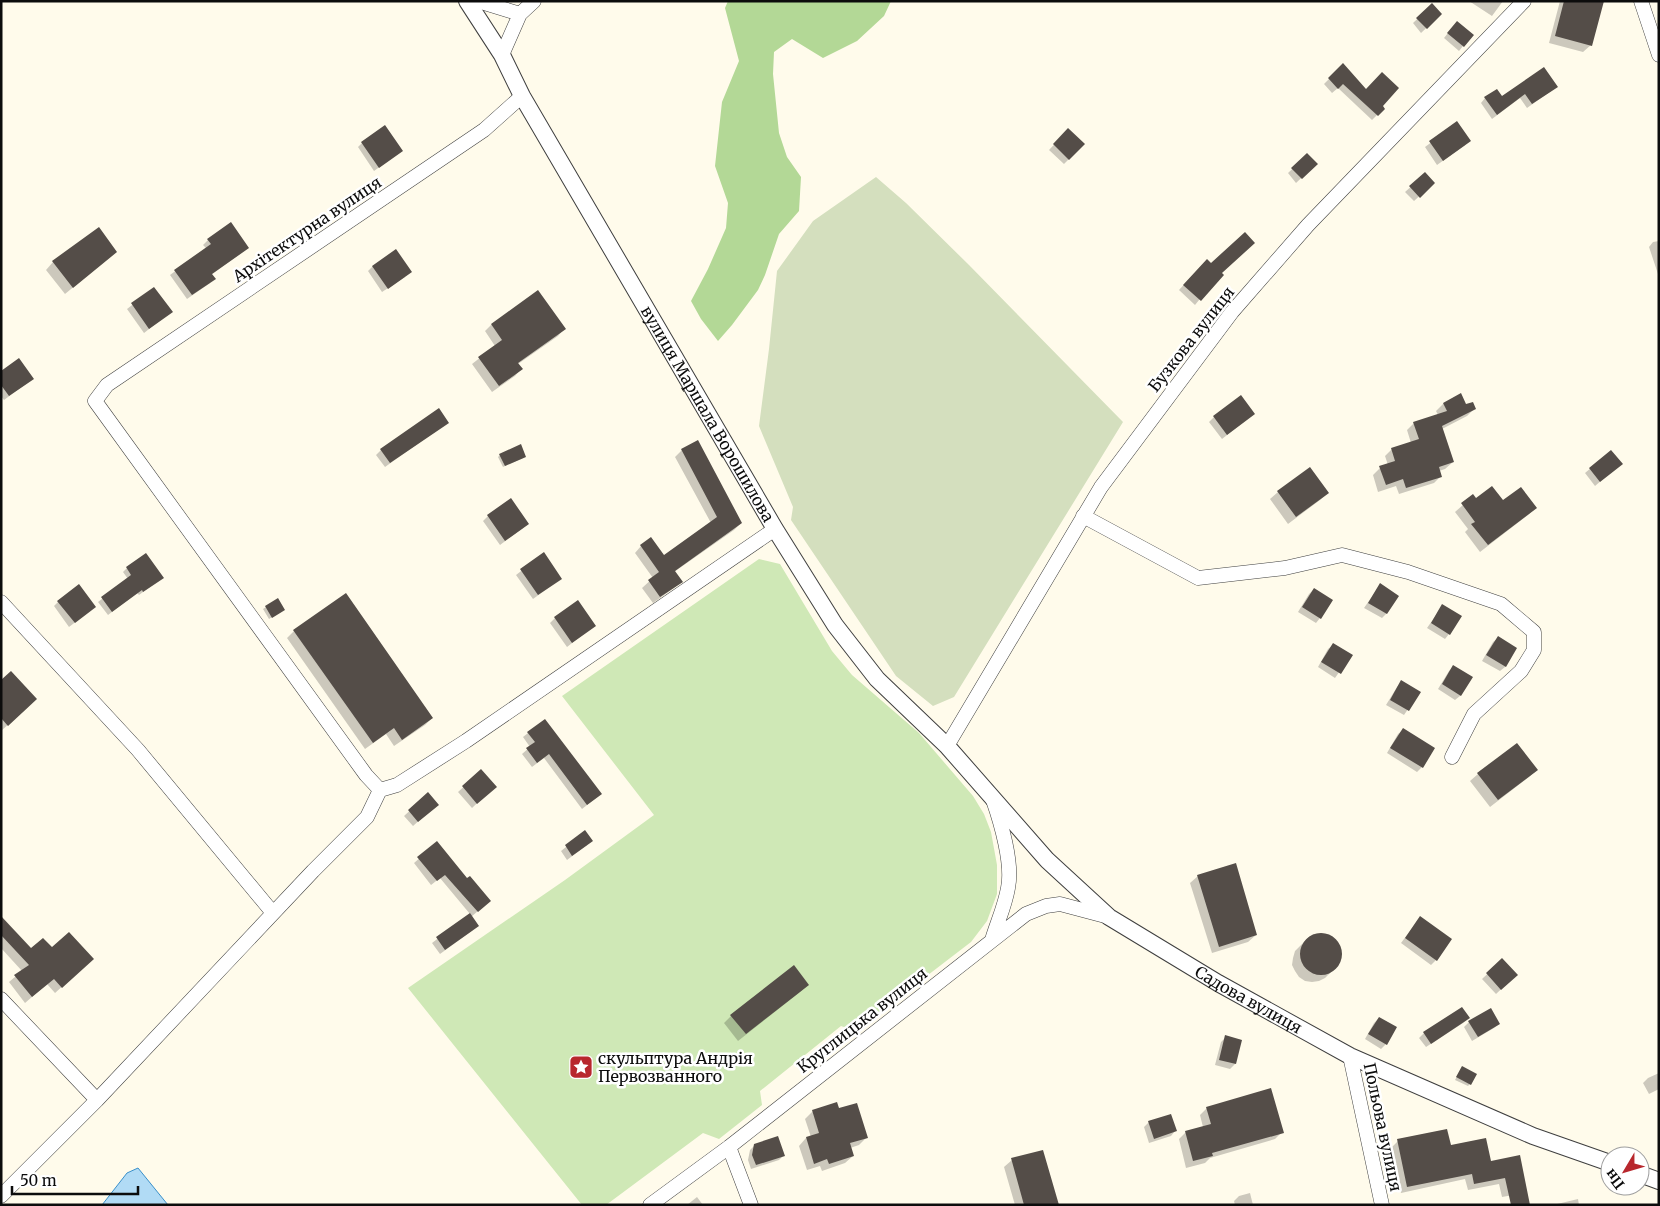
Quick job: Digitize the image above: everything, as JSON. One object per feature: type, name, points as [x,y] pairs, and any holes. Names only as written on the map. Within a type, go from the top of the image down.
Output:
[{"type":"street","name":"вулиця Маршала Ворошилова","points":[[467,1],[502,55],[522,96],[775,530],[835,625],[877,680],[947,746]]},
{"type":"street","points":[[478,1],[520,14]]},
{"type":"street","points":[[502,55],[520,14],[534,1]]},
{"type":"street","name":"Бузкова вулиця","points":[[947,746],[1101,487],[1238,305],[1308,225],[1524,1]]},
{"type":"street","points":[[1641,1],[1659,55]]},
{"type":"street","name":"Архітектурна вулиця","points":[[380,790],[366,775],[95,401],[107,385],[484,130],[522,96]]},
{"type":"street","points":[[1083,516],[1198,578],[1285,568],[1342,555],[1408,572],[1501,604],[1534,632],[1534,650],[1521,671],[1474,714],[1452,757]]},
{"type":"street","points":[[1,1196],[97,1100],[313,871],[367,817],[380,790],[397,785],[466,741],[775,530]]},
{"type":"street","points":[[1,602],[138,750],[273,913]]},
{"type":"street","name":"Садова вулиця","points":[[947,746],[1048,860],[1109,917],[1218,983],[1350,1056],[1533,1136],[1600,1159]]},
{"type":"street","points":[[991,795],[1001,824],[1008,859],[1009,887],[992,940]]},
{"type":"street","name":"Круглицька вулиця","points":[[650,1205],[729,1147],[1026,914],[1046,906],[1060,904],[1109,917]]},
{"type":"street","points":[[1,999],[97,1100]]},
{"type":"street","name":"Польова вулиця","points":[[1350,1056],[1382,1205]]},
{"type":"street","points":[[729,1147],[751,1205]]},
{"type":"green space","points":[[728,1],[891,1],[884,16],[857,41],[823,58],[792,39],[774,52],[773,74],[779,133],[787,157],[801,177],[799,211],[779,234],[758,290],[718,341],[701,319],[691,301],[726,228],[728,203],[715,166],[722,102],[739,61],[725,8]]},
{"type":"green space","points":[[876,177],[906,203],[969,265],[1123,422],[954,697],[933,706],[896,676],[791,520],[793,507],[759,426],[777,271],[813,221]]},
{"type":"green space","points":[[759,559],[780,564],[832,651],[852,675],[919,733],[973,796],[984,814],[991,832],[997,865],[997,894],[987,921],[971,942],[855,1031],[841,1026],[760,1091],[762,1105],[719,1139],[703,1133],[606,1205],[582,1205],[408,988],[565,880],[654,815],[562,696]]},
{"type":"water","points":[[138,1168],[168,1205],[102,1205],[127,1173]]},
{"type":"building","points":[[1564,1],[1604,1],[1592,46],[1555,36]]},
{"type":"building","points":[[1432,3],[1442,14],[1427,29],[1416,18]]},
{"type":"building","points":[[1457,21],[1474,35],[1464,47],[1447,33]]},
{"type":"building","points":[[1343,63],[1366,89],[1382,72],[1399,88],[1383,106],[1385,109],[1378,116],[1343,84],[1338,89],[1328,78]]},
{"type":"building","points":[[1544,67],[1558,87],[1532,104],[1525,94],[1497,115],[1484,97],[1497,89],[1502,96]]},
{"type":"building","points":[[1457,121],[1471,141],[1443,161],[1429,141]]},
{"type":"building","points":[[385,125],[403,151],[379,168],[361,142]]},
{"type":"building","points":[[1068,128],[1085,144],[1069,160],[1053,144]]},
{"type":"building","points":[[1307,153],[1318,164],[1302,179],[1291,168]]},
{"type":"building","points":[[1425,172],[1435,183],[1420,198],[1409,186]]},
{"type":"building","points":[[231,222],[249,248],[212,274],[216,279],[192,295],[174,270],[211,244],[207,239]]},
{"type":"building","points":[[99,227],[117,252],[73,288],[52,261]]},
{"type":"building","points":[[1245,232],[1255,243],[1222,273],[1224,275],[1201,301],[1183,285],[1207,259],[1211,263]]},
{"type":"building","points":[[396,249],[412,272],[388,289],[372,266]]},
{"type":"building","points":[[154,287],[173,312],[149,329],[131,303]]},
{"type":"building","points":[[538,290],[566,329],[518,363],[523,369],[499,386],[478,357],[502,340],[491,324]]},
{"type":"building","points":[[19,358],[34,379],[9,396],[1,385],[1,371]]},
{"type":"building","points":[[1461,393],[1466,404],[1473,402],[1476,409],[1442,426],[1454,462],[1439,467],[1442,477],[1406,488],[1403,479],[1386,485],[1379,466],[1395,461],[1391,448],[1419,439],[1413,422],[1447,411],[1443,403]]},
{"type":"building","points":[[1241,395],[1255,414],[1227,435],[1213,416]]},
{"type":"building","points":[[439,408],[449,423],[390,463],[380,449]]},
{"type":"building","points":[[698,440],[742,523],[675,571],[683,582],[660,597],[648,580],[659,572],[640,545],[651,537],[664,555],[717,517],[681,449]]},
{"type":"building","points":[[521,444],[526,457],[505,466],[499,454]]},
{"type":"building","points":[[1611,450],[1623,464],[1600,482],[1589,468]]},
{"type":"building","points":[[1310,467],[1329,493],[1296,517],[1277,491]]},
{"type":"building","points":[[1492,486],[1503,500],[1521,487],[1537,508],[1488,545],[1471,524],[1475,522],[1461,503],[1473,494],[1476,498]]},
{"type":"building","points":[[511,498],[529,524],[505,541],[487,515]]},
{"type":"building","points":[[544,552],[562,579],[538,595],[520,569]]},
{"type":"building","points":[[146,553],[164,578],[143,592],[142,590],[112,612],[101,597],[131,575],[126,567]]},
{"type":"building","points":[[1380,583],[1399,596],[1387,614],[1368,603]]},
{"type":"building","points":[[79,584],[96,607],[75,623],[57,601]]},
{"type":"building","points":[[1314,588],[1333,600],[1321,619],[1302,607]]},
{"type":"building","points":[[346,593],[433,718],[402,740],[394,728],[373,743],[293,630]]},
{"type":"building","points":[[278,598],[285,610],[272,618],[265,606]]},
{"type":"building","points":[[578,600],[596,626],[572,643],[554,617]]},
{"type":"building","points":[[1442,604],[1462,616],[1450,635],[1431,623]]},
{"type":"building","points":[[1498,636],[1517,648],[1506,667],[1486,655]]},
{"type":"building","points":[[1333,643],[1353,655],[1341,674],[1321,662]]},
{"type":"building","points":[[1453,665],[1473,677],[1461,696],[1442,684]]},
{"type":"building","points":[[11,671],[37,699],[8,726],[1,718],[1,680]]},
{"type":"building","points":[[1401,680],[1421,692],[1409,711],[1390,700]]},
{"type":"building","points":[[545,719],[602,794],[587,805],[549,754],[537,763],[526,748],[535,742],[527,732]]},
{"type":"building","points":[[1403,728],[1435,748],[1423,768],[1390,748]]},
{"type":"building","points":[[1517,743],[1538,770],[1498,800],[1477,773]]},
{"type":"building","points":[[481,769],[497,787],[477,804],[462,786]]},
{"type":"building","points":[[428,792],[439,805],[418,822],[408,810]]},
{"type":"building","points":[[585,830],[593,841],[572,856],[565,845]]},
{"type":"building","points":[[437,841],[467,878],[470,876],[491,901],[478,912],[445,875],[437,881],[417,857]]},
{"type":"building","points":[[1236,863],[1257,935],[1219,947],[1197,875]]},
{"type":"building","points":[[470,913],[479,926],[445,950],[436,937]]},
{"type":"building","points":[[1,916],[31,948],[43,938],[52,947],[69,932],[94,959],[62,988],[54,979],[32,997],[14,975],[29,965],[1,935]]},
{"type":"building","points":[[1420,916],[1452,939],[1437,961],[1405,938]]},
{"type":"building","points":[[1325,933],[1333,936],[1339,942],[1342,954],[1339,966],[1333,972],[1317,975],[1309,972],[1303,966],[1300,950],[1303,942],[1309,936]]},
{"type":"building","points":[[1502,958],[1518,975],[1501,990],[1486,973]]},
{"type":"building","points":[[794,965],[809,985],[746,1034],[730,1015]]},
{"type":"building","points":[[1462,1007],[1470,1018],[1431,1044],[1423,1032]]},
{"type":"building","points":[[1491,1008],[1500,1024],[1478,1037],[1468,1021]]},
{"type":"building","points":[[1379,1017],[1397,1027],[1387,1045],[1368,1034]]},
{"type":"building","points":[[1225,1035],[1242,1040],[1236,1064],[1219,1060]]},
{"type":"building","points":[[1462,1066],[1477,1074],[1471,1085],[1456,1077]]},
{"type":"building","points":[[1271,1088],[1284,1133],[1212,1153],[1213,1156],[1193,1161],[1185,1131],[1211,1124],[1206,1107]]},
{"type":"building","points":[[837,1102],[839,1108],[857,1103],[868,1138],[850,1143],[854,1156],[829,1164],[827,1159],[814,1164],[806,1137],[819,1133],[812,1110]]},
{"type":"building","points":[[1171,1114],[1177,1131],[1154,1139],[1148,1121]]},
{"type":"building","points":[[1447,1129],[1451,1145],[1486,1138],[1491,1161],[1520,1155],[1530,1205],[1511,1205],[1505,1178],[1474,1184],[1472,1174],[1407,1187],[1397,1139]]},
{"type":"building","points":[[778,1136],[785,1156],[756,1165],[752,1155],[754,1144]]},
{"type":"building","points":[[1043,1150],[1059,1205],[1024,1205],[1011,1158]]},
{"type":"place","name":"скульптура Андрія Первозванного","points":[[581,1067]]}]
